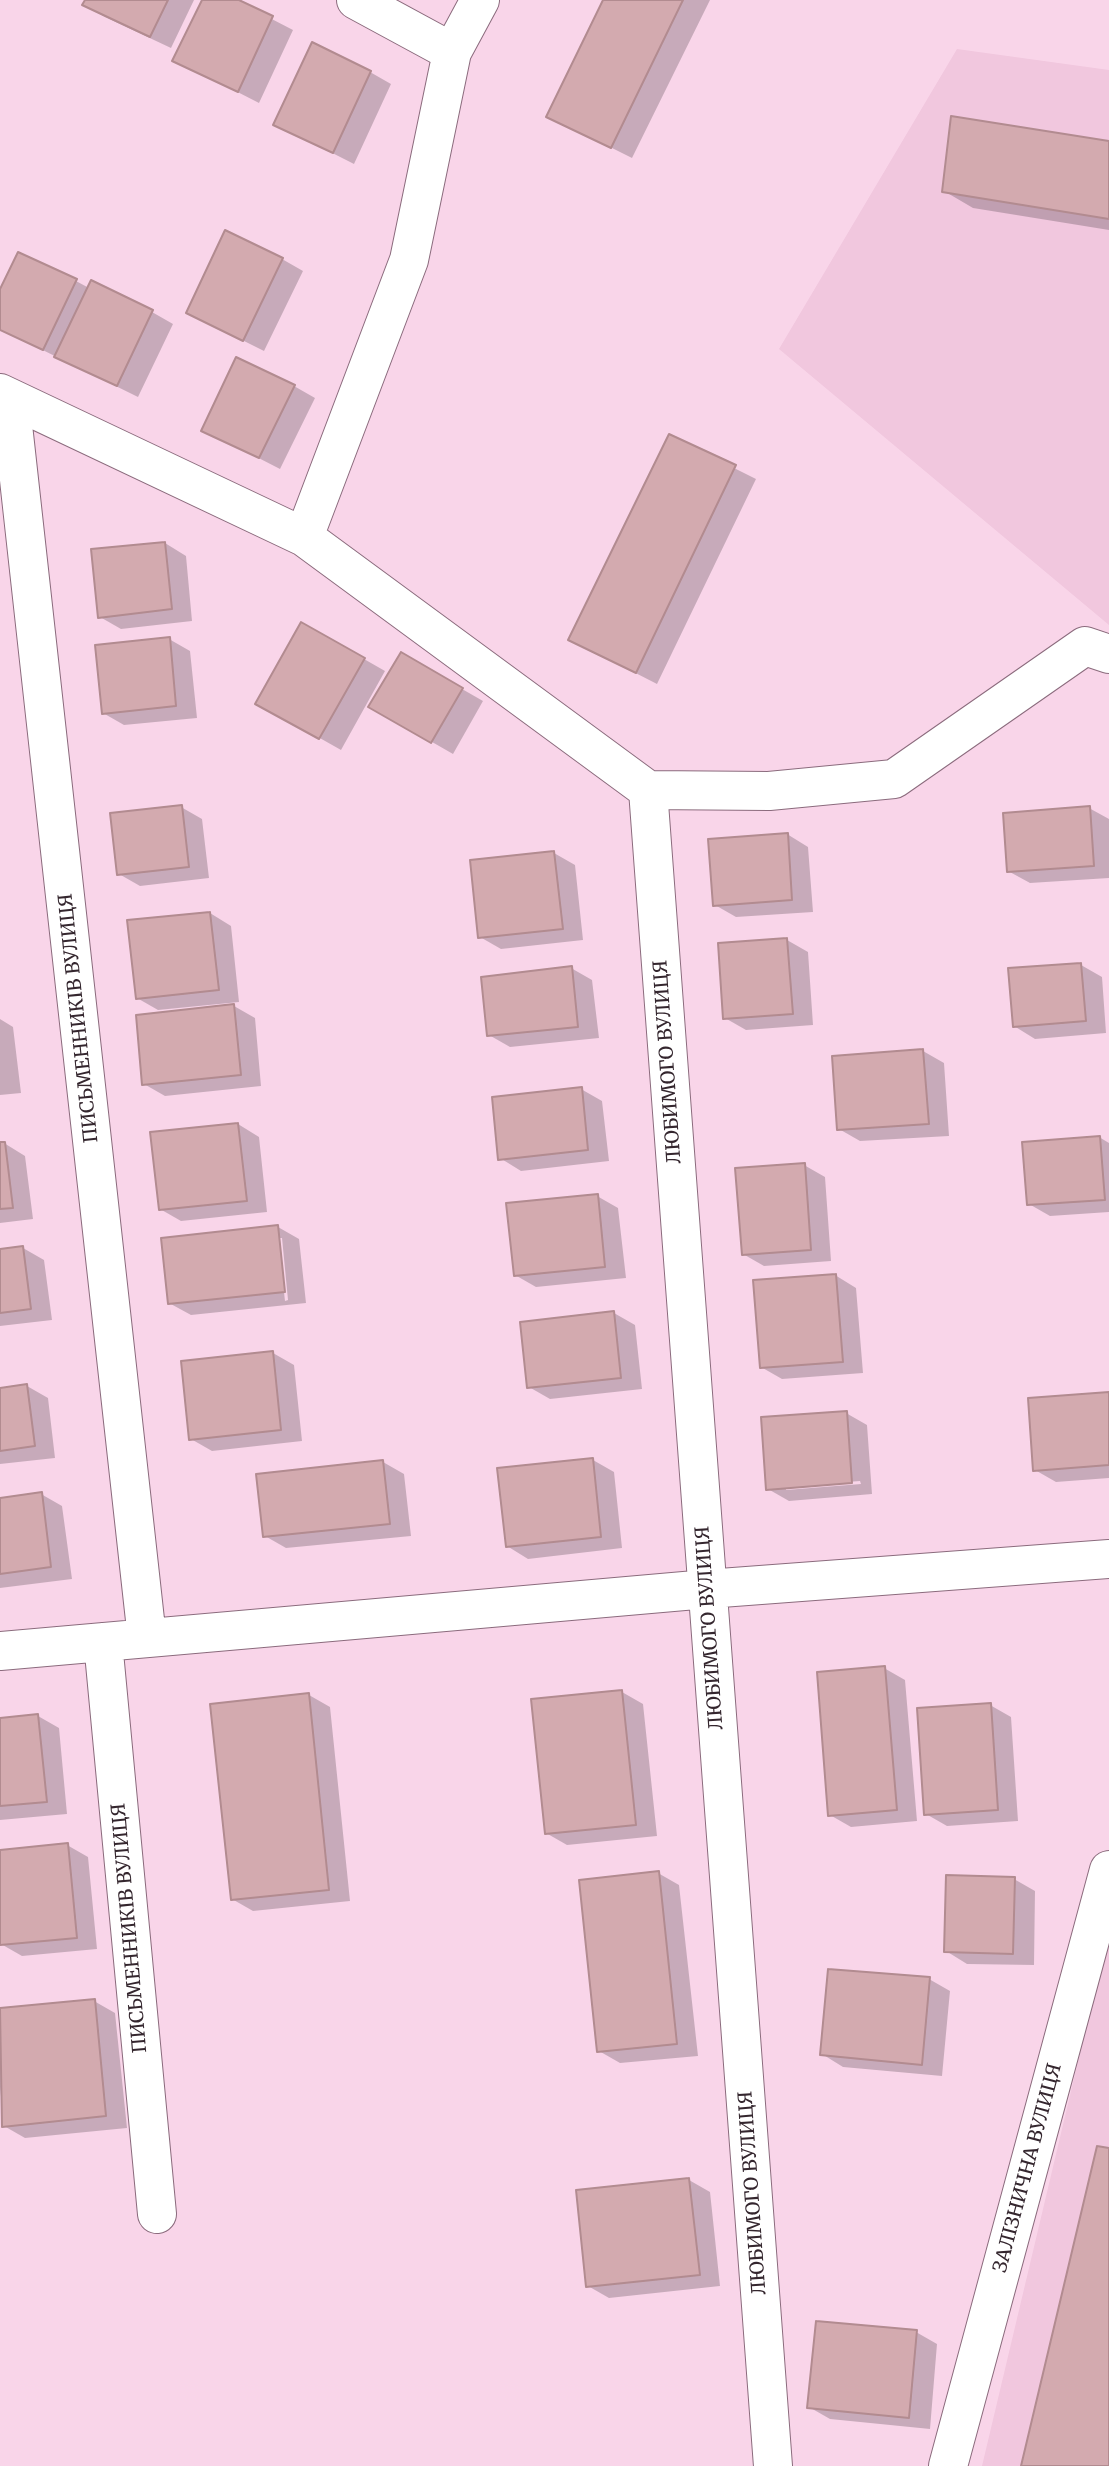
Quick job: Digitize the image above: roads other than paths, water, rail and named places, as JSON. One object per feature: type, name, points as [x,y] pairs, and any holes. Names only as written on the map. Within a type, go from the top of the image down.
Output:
[{"type":"street","points":[[356,0],[453,52]]},
{"type":"street","points":[[304,537],[409,260],[453,52],[480,0]]},
{"type":"street","points":[[5,395],[304,537],[648,790],[769,790],[894,779],[1097,650]]},
{"type":"street","name":"ПИСЬМЕННИКІВ ВУЛИЦЯ","points":[[5,395],[147,1638]]},
{"type":"street","name":"ЛЮБИМОГО ВУЛИЦЯ","points":[[648,790],[773,2466]]},
{"type":"street","points":[[0,1651],[707,1590],[1109,1559]]},
{"type":"street","name":"ПИСЬМЕННИКІВ ВУЛИЦЯ","points":[[103,1642],[157,2214]]},
{"type":"street","name":"ЗАЛІЗНИЧНА ВУЛИЦЯ","points":[[948,2466],[1109,1870]]}]
